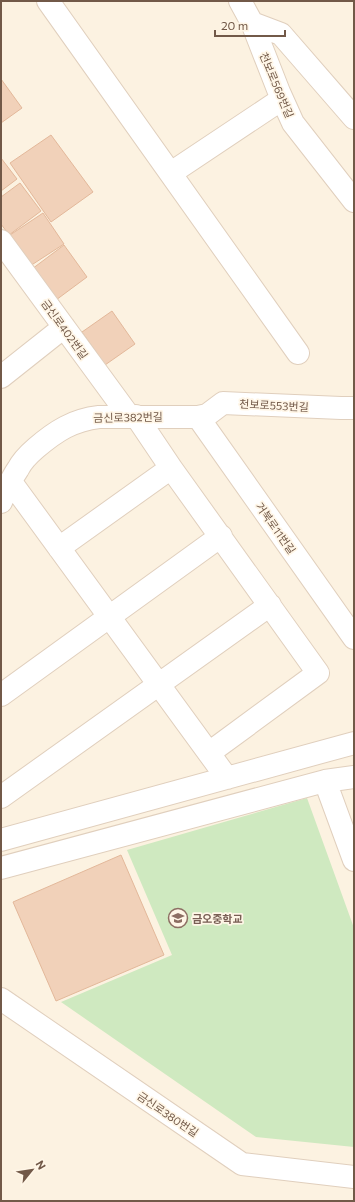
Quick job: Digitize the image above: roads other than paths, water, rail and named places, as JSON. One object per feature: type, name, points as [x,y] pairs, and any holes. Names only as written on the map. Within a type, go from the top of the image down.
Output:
[{"type":"street","points":[[48,1],[298,352]]},
{"type":"street","name":"천보로569번길","points":[[240,1],[252,23],[293,123],[354,200]]},
{"type":"street","points":[[252,23],[281,34],[354,118]]},
{"type":"street","points":[[171,173],[282,99]]},
{"type":"street","name":"금신로402번길","points":[[3,248],[132,416],[318,673],[209,753]]},
{"type":"street","points":[[1,377],[64,327]]},
{"type":"street","name":"천보로553번길","points":[[198,417],[207,415],[223,403],[354,408]]},
{"type":"street","name":"금신로382번길","points":[[1,502],[18,468],[28,456],[51,435],[74,423],[87,418],[99,417],[198,417]]},
{"type":"street","name":"거북로11번길","points":[[198,417],[354,638]]},
{"type":"street","points":[[59,548],[170,468]]},
{"type":"street","points":[[11,482],[227,778]]},
{"type":"street","points":[[1,695],[220,536]]},
{"type":"street","points":[[1,797],[270,605]]},
{"type":"street","points":[[1,840],[354,743]]},
{"type":"street","points":[[1,868],[324,781],[354,777]]},
{"type":"street","points":[[324,781],[354,860]]},
{"type":"street","name":"금신로380번길","points":[[1,999],[242,1164],[354,1177]]},
{"type":"place","name":"금오중학교","points":[[178,918]]}]
